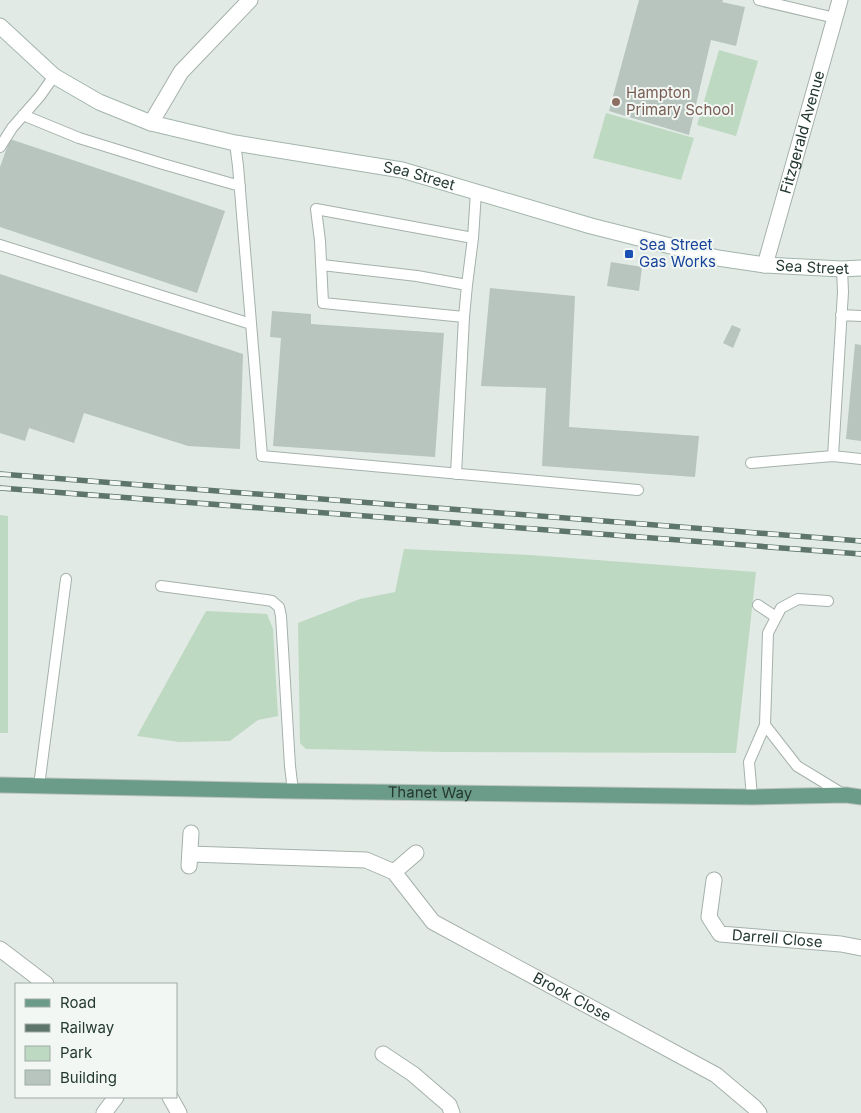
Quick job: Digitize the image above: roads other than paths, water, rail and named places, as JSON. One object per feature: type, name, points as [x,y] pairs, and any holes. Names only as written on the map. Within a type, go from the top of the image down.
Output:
[{"type":"main road","name":"Thanet Way","points":[[0,785],[293,792],[752,797],[853,796]]},
{"type":"street","points":[[151,123],[181,72],[250,0]]},
{"type":"street","name":"Fitzgerald Avenue","points":[[765,265],[840,0]]},
{"type":"street","name":"Sea Street","points":[[0,26],[54,76],[99,102],[151,123],[235,143],[402,170],[591,226],[718,258],[765,265],[842,269],[861,268]]},
{"type":"street","name":"Brook Close","points":[[191,833],[190,860],[366,860],[394,872],[433,922],[716,1075],[749,1102],[759,1113]]},
{"type":"street","points":[[394,872],[416,853]]},
{"type":"street","name":"Darrell Close","points":[[714,880],[710,917],[720,934],[841,944],[861,948]]},
{"type":"street","points":[[0,949],[45,983]]},
{"type":"street","points":[[383,1054],[416,1069],[449,1105],[452,1113]]},
{"type":"street","points":[[104,1113],[115,1098]]},
{"type":"street","points":[[171,1098],[179,1113]]},
{"type":"lane","points":[[759,0],[835,18]]},
{"type":"lane","points":[[0,147],[12,128],[40,96],[54,76]]},
{"type":"lane","points":[[23,115],[79,138],[240,186]]},
{"type":"lane","points":[[235,143],[262,456],[638,490]]},
{"type":"lane","points":[[456,474],[466,285],[473,238],[476,192]]},
{"type":"lane","points":[[464,317],[324,302],[316,209],[473,238]]},
{"type":"lane","points":[[0,245],[251,324]]},
{"type":"lane","points":[[322,265],[417,276],[466,285]]},
{"type":"lane","points":[[833,456],[843,292],[842,269]]},
{"type":"lane","points":[[841,315],[861,316]]},
{"type":"lane","points":[[751,463],[833,456],[861,458]]},
{"type":"lane","points":[[39,786],[66,579]]},
{"type":"lane","points":[[161,586],[272,601],[279,606],[293,792]]},
{"type":"lane","points":[[752,797],[749,762],[764,725],[768,633],[781,608],[798,599],[828,601]]},
{"type":"lane","points":[[758,605],[776,617]]},
{"type":"lane","points":[[764,725],[797,766],[853,796]]},
{"type":"railway","points":[[0,474],[861,541]]},
{"type":"railway","points":[[0,488],[861,554]]},
{"type":"place","name":"Hampton Primary School","points":[[616,102]]},
{"type":"place","name":"Sea Street Gas Works","points":[[629,254]]}]
